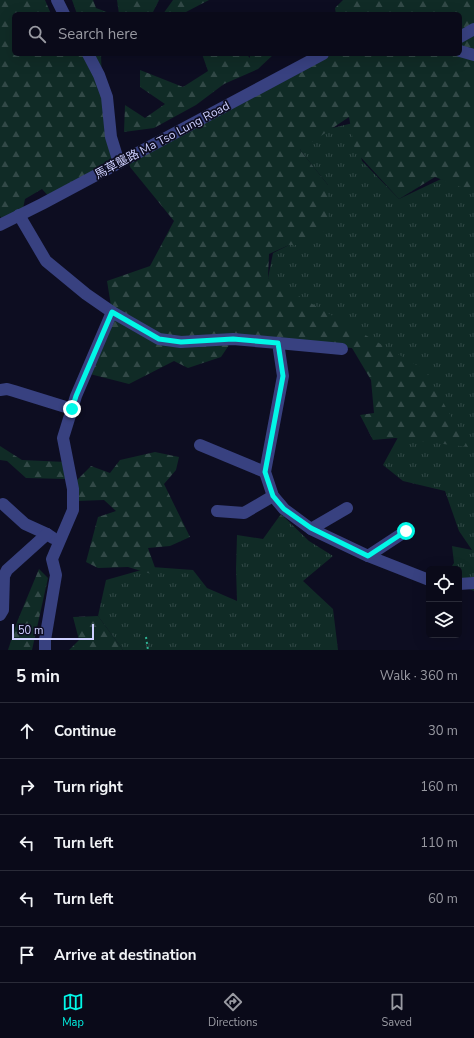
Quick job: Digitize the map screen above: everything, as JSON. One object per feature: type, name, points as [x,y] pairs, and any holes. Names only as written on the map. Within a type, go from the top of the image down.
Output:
[{"type":"street","points":[[57,0],[63,12]]},
{"type":"street","points":[[462,36],[474,29]]},
{"type":"street","points":[[462,52],[474,55]]},
{"type":"street","points":[[89,56],[99,75],[107,97],[111,137],[119,162]]},
{"type":"street","name":"馬草壟路 Ma Tso Lung Road","points":[[0,225],[319,56]]},
{"type":"street","points":[[19,215],[46,261],[86,294],[112,312],[159,339],[181,342],[233,339],[342,349]]},
{"type":"street","points":[[45,650],[45,640],[56,575],[52,558],[73,510],[73,489],[64,438],[76,396],[112,312]]},
{"type":"street","points":[[278,343],[283,376],[265,472],[273,496],[284,509],[311,528],[368,556],[426,579]]},
{"type":"street","points":[[0,390],[7,389],[72,409]]},
{"type":"street","points":[[200,445],[265,472]]},
{"type":"street","points":[[216,511],[244,513],[273,496]]},
{"type":"street","points":[[3,504],[25,524],[47,534],[58,543]]},
{"type":"street","points":[[311,528],[347,508]]},
{"type":"street","points":[[368,556],[406,531]]},
{"type":"street","points":[[0,615],[3,610],[4,576],[7,570],[47,534]]},
{"type":"street","points":[[462,584],[474,584]]},
{"type":"path","points":[[146,637],[148,650]]},
{"type":"green space","points":[[0,0],[45,0],[50,12],[12,12],[12,56],[101,56],[102,84],[119,163],[51,199],[42,189],[25,199],[22,213],[4,223],[0,216]]},
{"type":"green space","points":[[72,0],[93,0],[96,8],[107,12],[76,12]]},
{"type":"green space","points":[[117,0],[159,0],[153,12],[119,12]]},
{"type":"green space","points":[[173,0],[209,0],[186,12],[164,12]]},
{"type":"green space","points":[[343,0],[474,0],[474,192],[435,177],[399,199],[355,151],[349,117],[300,150],[328,185],[329,227],[305,245],[289,245],[269,254],[268,278],[425,370],[468,447],[395,438],[373,440],[360,415],[374,413],[371,380],[352,348],[233,339],[221,357],[188,368],[174,361],[129,384],[86,373],[112,312],[107,281],[150,266],[174,221],[130,167],[128,157],[329,56],[462,56],[462,12],[336,12],[335,8]]},
{"type":"green space","points":[[203,56],[248,56],[250,58],[250,56],[272,56],[258,69],[224,84],[196,105],[154,128],[124,132],[125,105],[145,118],[165,104],[140,87],[140,70],[183,87],[208,71]]},
{"type":"green space","points":[[353,123],[362,161],[399,199],[441,179],[474,189],[474,591],[462,586],[462,566],[452,566],[454,563],[452,546],[472,550],[459,531],[445,491],[403,481],[383,465],[402,430],[465,442],[268,278],[273,253],[293,243],[328,185],[300,150],[320,131]]},
{"type":"green space","points":[[0,446],[22,460],[66,462],[66,479],[26,478],[7,461],[0,460]]},
{"type":"green space","points":[[155,452],[179,457],[176,470],[164,484],[190,537],[170,546],[148,548],[158,576],[128,567],[98,568],[86,562],[98,517],[116,511],[104,500],[77,501],[76,481],[91,466],[110,473],[120,460]]},
{"type":"green space","points":[[281,514],[309,541],[333,556],[303,581],[333,609],[338,650],[123,650],[98,616],[106,580],[152,567],[193,570],[207,588],[237,601],[237,535],[263,539]]},
{"type":"green space","points":[[39,569],[48,578],[32,650],[8,650],[17,622]]},
{"type":"green space","points":[[98,616],[123,650],[69,650],[79,640],[73,617]]},
{"type":"route","points":[[72,409],[76,396],[112,312],[159,339],[181,342],[233,339],[278,343],[283,376],[265,472],[273,496],[284,509],[311,528],[368,556],[406,531]]}]
